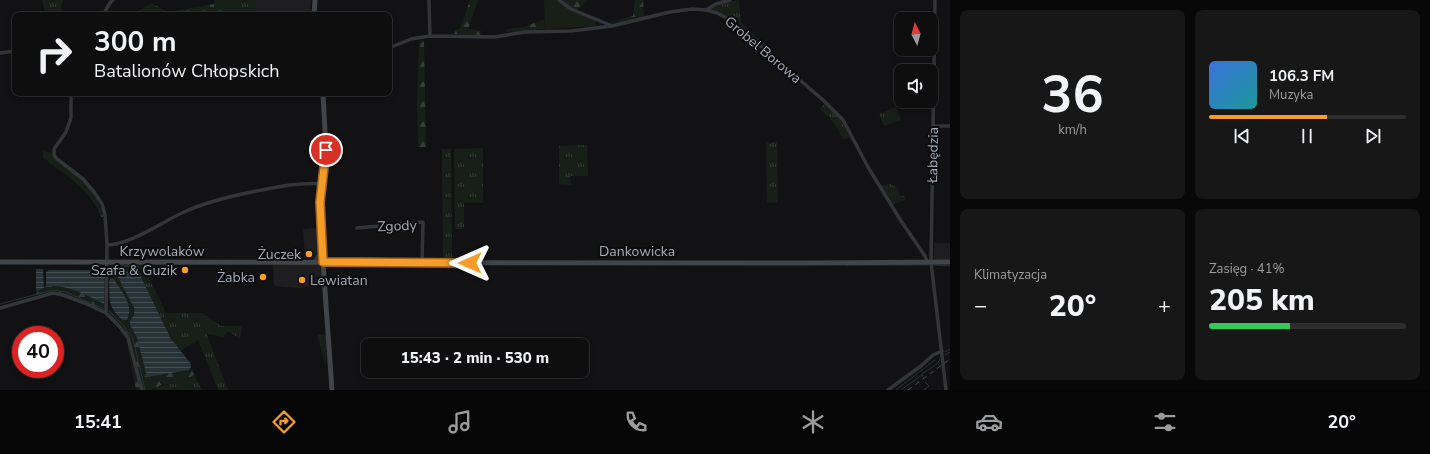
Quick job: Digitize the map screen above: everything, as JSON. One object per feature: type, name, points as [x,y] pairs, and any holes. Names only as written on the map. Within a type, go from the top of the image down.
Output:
[{"type":"street","points":[[105,12],[113,0]]},
{"type":"street","points":[[314,12],[315,0]]},
{"type":"street","points":[[429,0],[430,36]]},
{"type":"street","points":[[559,0],[571,9],[612,26]]},
{"type":"street","points":[[706,10],[716,4],[730,0]]},
{"type":"street","name":"Łabędzia","points":[[929,262],[935,0]]},
{"type":"street","name":"Grobel Borowa","points":[[392,47],[411,39],[430,36],[495,36],[525,32],[571,31],[612,26],[670,12],[692,9],[706,10],[717,13],[730,20],[823,100],[843,120],[868,167],[901,221],[929,262]]},
{"type":"street","points":[[597,27],[598,20]]},
{"type":"street","points":[[0,52],[12,51]]},
{"type":"street","points":[[71,96],[70,118],[66,132],[54,149],[54,155],[57,160],[83,179],[102,204],[105,215],[108,262],[106,313]]},
{"type":"street","points":[[323,96],[326,150],[320,210],[332,390]]},
{"type":"street","points":[[933,126],[950,126]]},
{"type":"street","points":[[107,245],[122,243],[184,212],[228,197],[294,184],[322,184]]},
{"type":"street","name":"Zgody","points":[[357,228],[423,222],[422,263]]},
{"type":"street","points":[[312,262],[322,250]]},
{"type":"street","name":"Krzywolaków","points":[[0,262],[323,262]]},
{"type":"street","name":"Dankowicka","points":[[323,262],[950,262]]},
{"type":"street","points":[[929,262],[946,390]]},
{"type":"street","points":[[0,308],[53,293],[87,304],[106,313],[128,338],[142,390]]},
{"type":"street","points":[[888,390],[921,366],[933,355],[942,351]]},
{"type":"shaded area","points":[[253,0],[311,0],[310,12],[255,12]]},
{"type":"shaded area","points":[[317,228],[319,250],[313,258],[305,258],[303,229]]},
{"type":"shaded area","points":[[934,243],[950,243],[950,260],[934,260]]},
{"type":"shaded area","points":[[273,265],[320,265],[323,285],[298,288],[274,286]]},
{"type":"shaded area","points":[[36,269],[43,269],[44,288],[36,291]]},
{"type":"shaded area","points":[[49,270],[105,270],[104,304],[69,288],[46,286],[46,272]]},
{"type":"shaded area","points":[[119,271],[135,271],[139,273],[171,339],[191,364],[189,370],[147,377],[137,338],[130,325],[130,321],[134,315],[134,308],[117,275]]},
{"type":"shaded area","points":[[111,278],[114,279],[128,304],[129,315],[127,320],[122,320],[117,315],[110,302],[109,281]]},
{"type":"green space","points":[[42,0],[63,0],[61,6],[62,12],[45,12]]},
{"type":"green space","points":[[214,0],[225,0],[227,12],[168,12],[214,4]]},
{"type":"green space","points":[[225,0],[253,0],[255,12],[227,12]]},
{"type":"green space","points":[[470,0],[478,0],[468,29],[481,31],[480,35],[454,34],[454,30],[460,29]]},
{"type":"green space","points":[[544,0],[557,0],[596,21],[596,26],[545,29]]},
{"type":"green space","points":[[563,0],[588,0],[576,10],[571,8]]},
{"type":"green space","points":[[635,0],[643,0],[644,17],[611,24],[610,22],[633,16]]},
{"type":"green space","points":[[739,0],[741,22],[772,52],[775,57],[728,17],[710,9]]},
{"type":"green space","points":[[151,3],[168,12],[137,12]]},
{"type":"green space","points":[[544,19],[545,29],[507,32],[507,29],[524,27]]},
{"type":"green space","points":[[424,40],[426,147],[418,147],[417,105],[419,41]]},
{"type":"green space","points":[[825,104],[841,121],[850,138],[843,139],[833,122],[819,109]]},
{"type":"green space","points":[[896,108],[901,120],[884,126],[879,114]]},
{"type":"green space","points":[[766,142],[777,142],[778,203],[767,203]]},
{"type":"green space","points":[[587,145],[588,176],[570,176],[571,185],[559,184],[559,146]]},
{"type":"green space","points":[[483,148],[483,203],[464,203],[464,229],[455,229],[454,149]]},
{"type":"green space","points":[[442,149],[451,149],[452,258],[443,258]]},
{"type":"green space","points":[[43,151],[52,153],[55,160],[75,174],[84,183],[93,193],[99,204],[103,217],[101,217],[93,201],[81,188],[43,158]]},
{"type":"green space","points":[[890,184],[898,188],[900,196],[904,196],[905,200],[893,204],[881,185]]},
{"type":"green space","points":[[116,265],[143,265],[166,313],[202,313],[221,326],[242,326],[240,339],[228,331],[223,337],[206,333],[228,390],[218,390],[198,340],[180,351],[171,339],[139,273],[125,291],[134,310],[130,325],[127,320],[129,309],[126,299],[114,279],[111,278],[111,267]]},
{"type":"green space","points":[[58,285],[83,293],[104,304],[103,310],[52,292],[36,295],[36,291],[46,286]]},
{"type":"green space","points":[[109,309],[122,320],[127,320],[137,338],[147,377],[193,369],[194,375],[174,384],[161,385],[151,390],[136,390],[128,349],[129,337],[108,313]]},
{"type":"green space","points":[[317,334],[326,335],[326,367]]},
{"type":"green space","points":[[194,375],[202,390],[158,390],[155,388],[180,382]]},
{"type":"waterway","points":[[846,265],[929,265]]},
{"type":"waterway","points":[[934,265],[950,266]]},
{"type":"waterway","points":[[0,304],[53,290],[66,292],[104,309]]},
{"type":"waterway","points":[[109,311],[122,324],[133,339],[145,390]]},
{"type":"waterway","points":[[945,352],[950,349]]},
{"type":"waterway","points":[[945,355],[950,352]]},
{"type":"waterway","points":[[923,377],[922,374],[937,364],[940,359]]},
{"type":"waterway","points":[[896,390],[935,360]]},
{"type":"waterway","points":[[901,390],[922,375]]},
{"type":"waterway","points":[[924,390],[929,386],[925,382]]},
{"type":"railway","points":[[908,390],[950,359]]},
{"type":"place","name":"Żuczek","points":[[309,254]]},
{"type":"place","name":"Szafa & Guzik","points":[[185,270]]},
{"type":"place","name":"Żabka","points":[[263,277]]},
{"type":"place","name":"Lewiatan","points":[[302,280]]},
{"type":"route","points":[[326,150],[320,202],[323,262],[470,263]]}]
